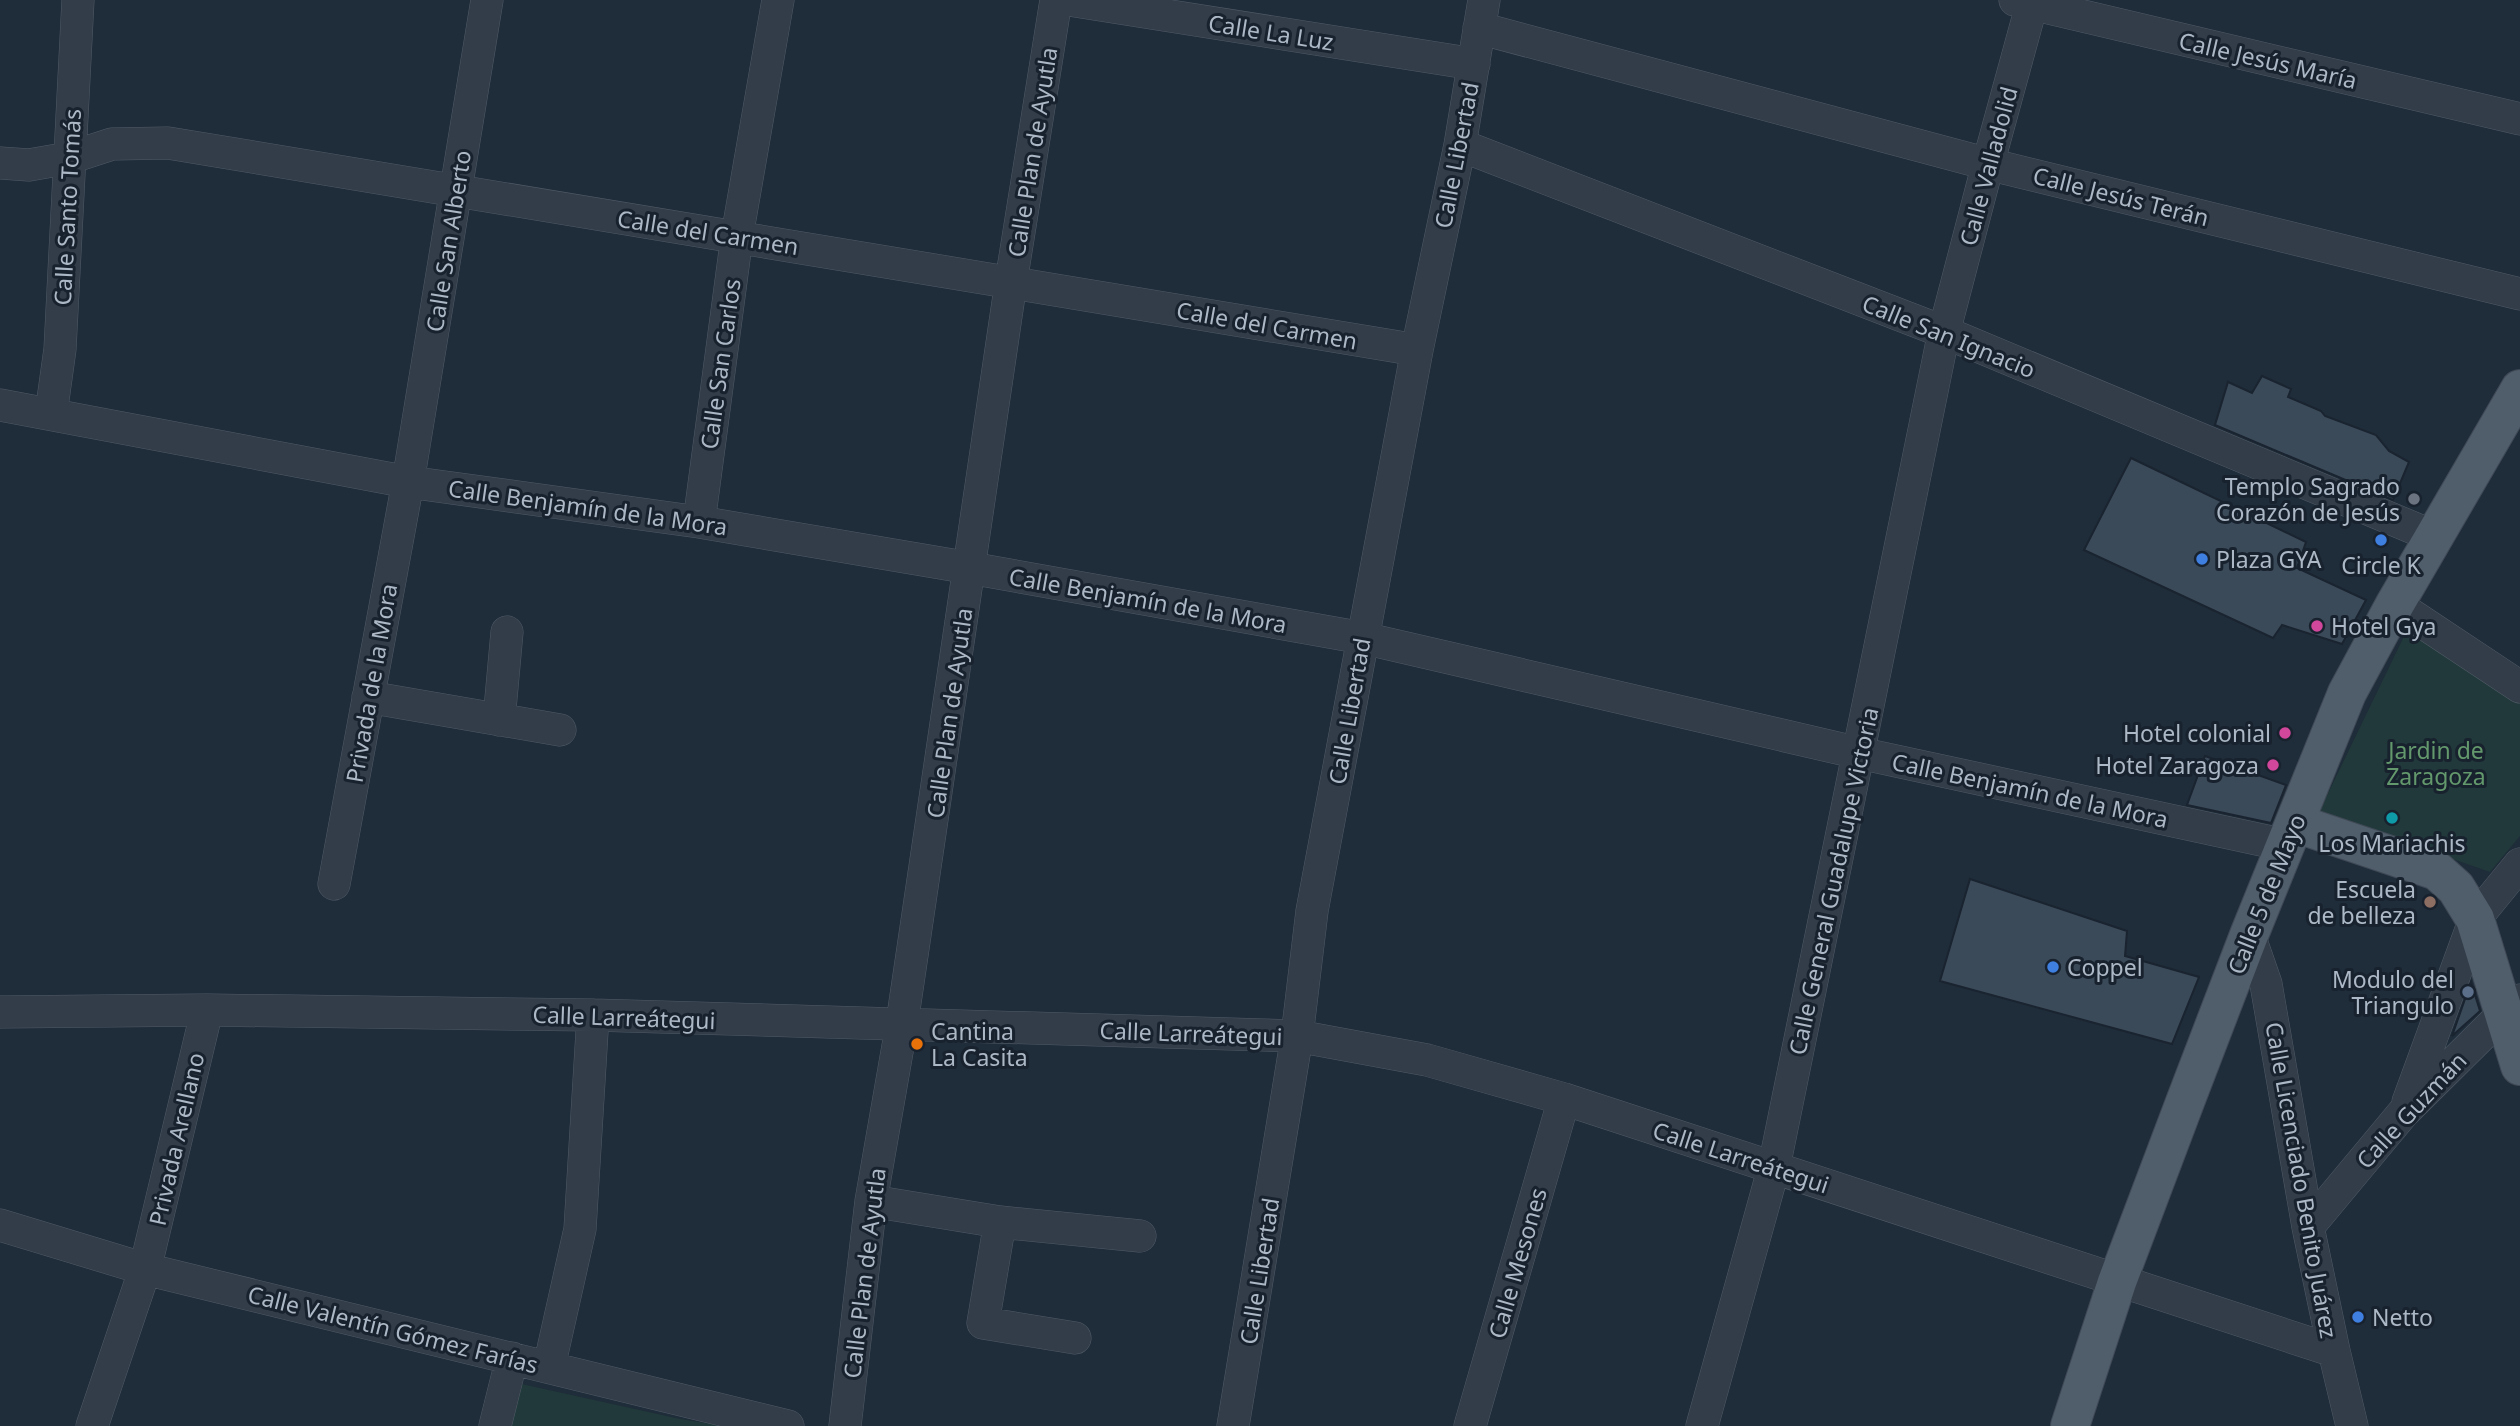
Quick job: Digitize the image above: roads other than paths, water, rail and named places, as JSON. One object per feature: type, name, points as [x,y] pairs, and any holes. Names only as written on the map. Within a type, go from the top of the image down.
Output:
[{"type":"main road","name":"Calle 5 de Mayo","points":[[2070,1426],[2118,1282],[2249,934],[2347,693],[2395,604],[2520,389]]},
{"type":"main road","points":[[2290,834],[2437,871],[2456,888],[2475,919],[2511,1007],[2520,1066]]},
{"type":"street","name":"Calle Santo Tomás","points":[[51,414],[60,349],[78,0]]},
{"type":"street","name":"Calle San Alberto","points":[[408,482],[487,0]]},
{"type":"street","name":"Calle San Carlos","points":[[699,522],[737,236],[778,0]]},
{"type":"street","name":"Calle Plan de Ayutla","points":[[845,1426],[871,1201],[902,1023],[1011,282],[1056,0]]},
{"type":"street","name":"Calle La Luz","points":[[1069,0],[1474,64]]},
{"type":"street","name":"Calle Jesús María","points":[[2027,1],[2520,120]]},
{"type":"street","name":"Calle Valladolid","points":[[1944,332],[2027,1]]},
{"type":"street","name":"Calle Libertad","points":[[1233,1426],[1297,1036],[1312,911],[1417,350],[1460,145],[1481,14]]},
{"type":"street","name":"Calle Jesús Terán","points":[[1481,14],[1988,164],[2520,294]]},
{"type":"street","name":"Calle del Carmen","points":[[0,163],[29,165],[69,158],[112,144],[168,143],[1417,350]]},
{"type":"street","name":"Calle San Ignacio","points":[[1460,145],[1944,332],[2435,537]]},
{"type":"street","name":"Calle General Guadalupe Victoria","points":[[1702,1426],[1738,1287],[1774,1167],[1944,332]]},
{"type":"street","name":"Calle Benjamín de la Mora","points":[[0,405],[408,482],[699,522],[1363,638],[1859,753],[2290,834]]},
{"type":"street","name":"Privada de la Mora","points":[[334,884],[408,482]]},
{"type":"street","points":[[2395,604],[2520,687]]},
{"type":"street","points":[[499,720],[507,632]]},
{"type":"street","points":[[368,697],[560,730]]},
{"type":"street","points":[[2403,1113],[2475,919],[2520,864]]},
{"type":"street","name":"Calle Licenciado Benito Juárez","points":[[2249,934],[2266,984],[2308,1227],[2352,1426]]},
{"type":"street","name":"Calle Guzmán","points":[[2308,1227],[2403,1113],[2511,1007]]},
{"type":"street","name":"Calle Larreátegui","points":[[0,1012],[206,1010],[593,1015],[1297,1036],[1427,1060],[1564,1099],[2334,1352]]},
{"type":"street","name":"Privada Arellano","points":[[92,1426],[145,1269],[206,1010]]},
{"type":"street","points":[[549,1367],[580,1229],[593,1015]]},
{"type":"street","name":"Calle Mesones","points":[[1470,1426],[1564,1099]]},
{"type":"street","points":[[871,1201],[1000,1222],[1140,1236]]},
{"type":"street","points":[[1000,1222],[983,1323],[1075,1338]]},
{"type":"street","name":"Calle Valentín Gómez Farías","points":[[0,1224],[145,1269],[775,1425]]},
{"type":"street","points":[[495,1426],[512,1358]]},
{"type":"place","name":"Templo Sagrado Corazón de Jesús","points":[[2414,499]]},
{"type":"place","name":"Circle K","points":[[2381,540]]},
{"type":"place","name":"Plaza GYA","points":[[2202,559]]},
{"type":"place","name":"Hotel Gya","points":[[2317,626]]},
{"type":"place","name":"Hotel colonial","points":[[2285,733]]},
{"type":"place","name":"Hotel Zaragoza","points":[[2273,765]]},
{"type":"place","name":"Los Mariachis","points":[[2392,818]]},
{"type":"place","name":"Escuela de belleza","points":[[2430,902]]},
{"type":"place","name":"Coppel","points":[[2053,967]]},
{"type":"place","name":"Modulo del Triangulo","points":[[2468,992]]},
{"type":"place","name":"Cantina La Casita","points":[[917,1044]]},
{"type":"place","name":"Netto","points":[[2358,1317]]},
{"type":"park label","name":"Jardin de Zaragoza","points":[[2436,763]]}]
